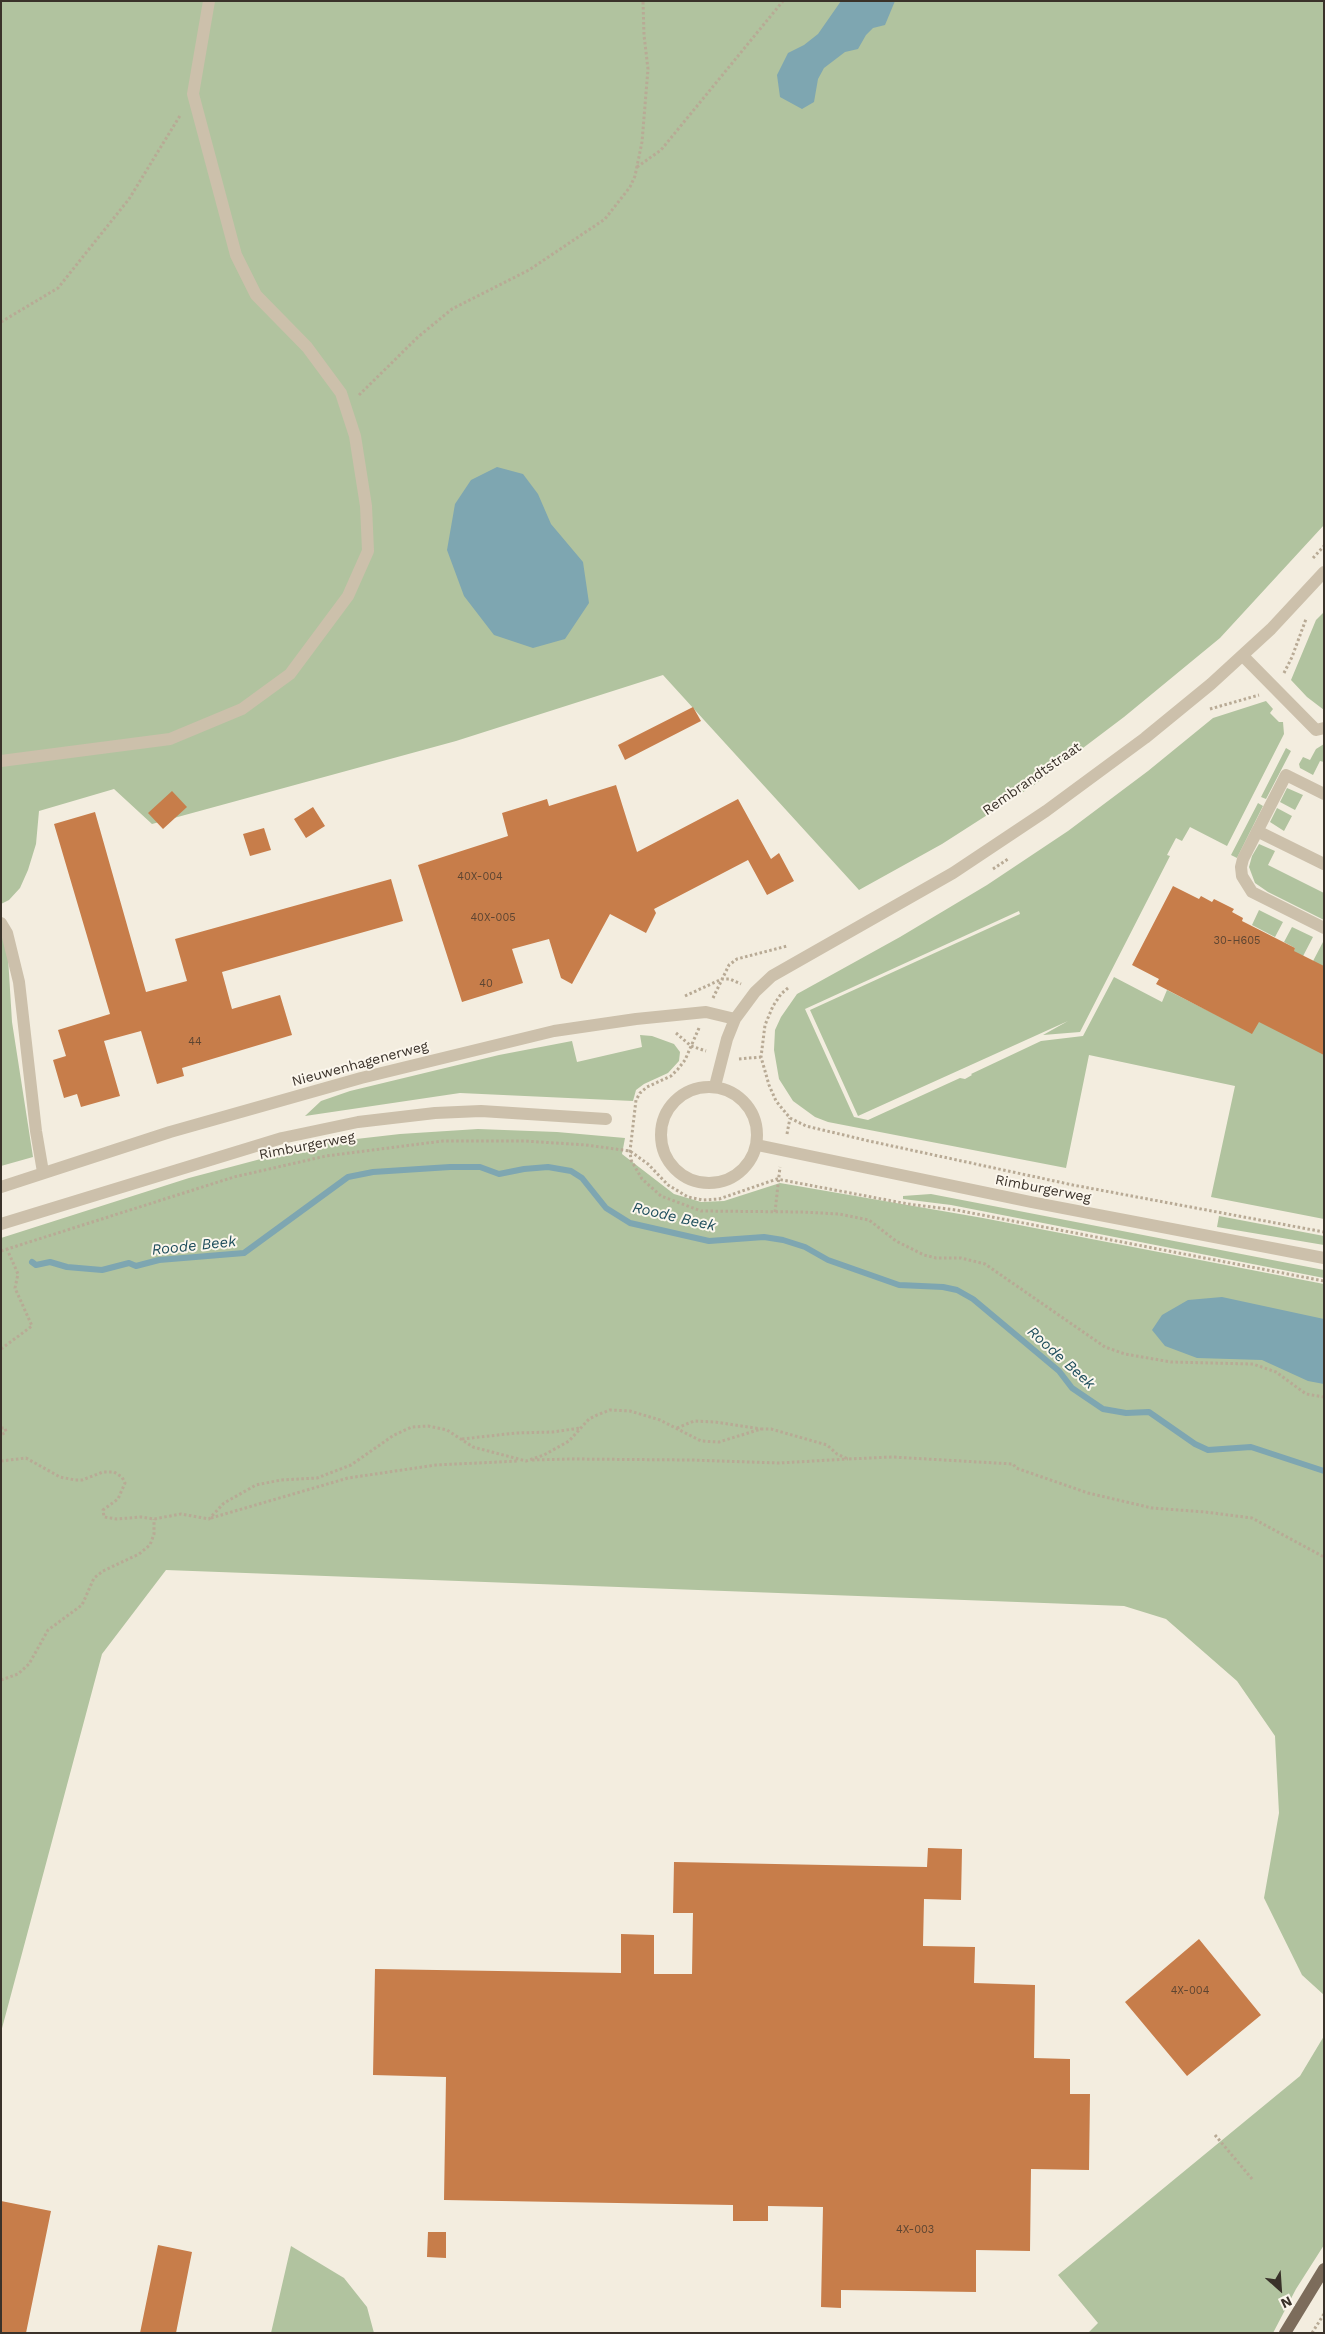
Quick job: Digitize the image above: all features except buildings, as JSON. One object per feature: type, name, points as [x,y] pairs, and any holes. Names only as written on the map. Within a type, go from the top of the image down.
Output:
[{"type":"main road","points":[[1285,2333],[1324,2269]]},
{"type":"street","points":[[1,761],[170,740],[242,709],[290,674],[348,596],[368,551],[366,506],[355,436],[340,393],[307,347],[256,295],[240,263],[193,94],[209,1]]},
{"type":"street","points":[[715,1086],[735,1019],[755,992],[772,976],[918,894],[1030,822],[1145,738],[1243,656],[1324,572]]},
{"type":"street","points":[[1243,656],[1316,730],[1324,728]]},
{"type":"street","points":[[1324,794],[1286,775],[1243,859],[1241,867],[1246,885],[1252,892],[1324,928]]},
{"type":"street","points":[[1258,831],[1324,864]]},
{"type":"street","points":[[1,923],[7,933],[19,982],[36,1131],[43,1172]]},
{"type":"street","name":"Nieuwenhagenerweg","points":[[1,1187],[170,1132],[361,1078],[554,1030],[706,1012],[735,1019]]},
{"type":"street","points":[[703,1086],[715,1086],[728,1090],[740,1097],[749,1106],[755,1118],[758,1131],[757,1145],[753,1156],[743,1169],[729,1179],[718,1182],[695,1181],[684,1176],[668,1160],[661,1138],[665,1115],[680,1096],[703,1086]]},
{"type":"street","name":"Rimburgerweg","points":[[1,1224],[273,1140],[358,1122],[435,1113],[481,1111],[606,1119]]},
{"type":"street","name":"Rimburgerweg","points":[[757,1145],[1032,1202],[1324,1258]]},
{"type":"path","points":[[346,408],[418,337],[452,309],[529,270],[605,219],[630,188],[642,142],[648,69],[644,35],[644,1]]},
{"type":"path","points":[[637,167],[661,150],[783,1]]},
{"type":"path","points":[[1,322],[58,288],[87,254],[129,198],[193,94]]},
{"type":"path","points":[[1311,560],[1324,546]]},
{"type":"path","points":[[722,979],[729,965],[737,958],[785,947],[793,942]]},
{"type":"path","points":[[773,1006],[765,1025],[761,1057],[769,1085],[776,1102],[790,1118],[814,1128],[1072,1185],[1324,1232]]},
{"type":"path","points":[[691,1046],[685,1060],[671,1076],[640,1093],[636,1100],[630,1151],[631,1160],[642,1179],[661,1196],[681,1206],[701,1212],[775,1212],[857,1217],[869,1220],[896,1241],[924,1255],[961,1258],[985,1264],[1105,1347],[1125,1354],[1171,1362],[1252,1364],[1276,1372],[1306,1394],[1324,1397]]},
{"type":"path","name":"Rimburgerweg","points":[[1,1251],[234,1177],[326,1156],[443,1141],[525,1141],[586,1145],[630,1151]]},
{"type":"path","points":[[630,1151],[648,1164],[668,1185],[688,1196],[702,1200],[719,1199],[777,1178],[908,1204],[965,1211],[1324,1281]]},
{"type":"path","points":[[775,1212],[777,1178]]},
{"type":"path","points":[[1,1349],[32,1326],[15,1288],[18,1274],[7,1249]]},
{"type":"path","points":[[209,1519],[224,1503],[256,1485],[281,1480],[317,1478],[351,1465],[394,1435],[412,1427],[428,1426],[447,1430],[473,1447],[526,1461],[544,1455],[569,1441],[597,1414],[610,1410],[630,1411],[660,1420],[701,1441],[719,1442],[762,1429]]},
{"type":"path","points":[[676,1428],[694,1421],[771,1429],[827,1445],[837,1454],[848,1459]]},
{"type":"path","points":[[1,1428],[6,1428],[6,1432],[1,1435]]},
{"type":"path","points":[[461,1440],[581,1428]]},
{"type":"path","points":[[1,1461],[26,1458],[60,1476],[75,1480],[82,1480],[103,1472],[114,1472],[122,1477],[124,1483],[118,1498],[103,1510],[104,1517],[117,1519],[141,1517],[154,1519],[181,1514],[209,1519],[348,1478],[436,1465],[582,1459],[780,1463],[892,1457],[1013,1464],[1016,1468],[1088,1493],[1152,1508],[1252,1518],[1324,1557]]},
{"type":"path","points":[[1,1680],[18,1674],[29,1664],[48,1630],[82,1605],[94,1578],[103,1571],[139,1554],[150,1545],[154,1534],[154,1519]]},
{"type":"path","points":[[1214,2135],[1253,2180]]},
{"type":"path","points":[[1312,2333],[1324,2314]]},
{"type":"green space","points":[[1,1],[1324,1],[1324,525],[1220,638],[1124,717],[1034,785],[942,844],[859,890],[663,675],[456,741],[152,824],[114,789],[39,811],[36,844],[28,870],[20,888],[9,900],[1,904]]},
{"type":"green space","points":[[1324,612],[1324,710],[1307,697],[1291,680],[1316,620]]},
{"type":"green space","points":[[1266,701],[1273,709],[1270,713],[1279,722],[1283,722],[1284,734],[1227,846],[1190,827],[1182,841],[1176,838],[1167,855],[1170,856],[1080,1032],[1043,1035],[1068,1021],[858,1116],[810,1010],[1020,914],[1019,911],[805,1009],[854,1117],[868,1120],[960,1078],[965,1079],[971,1074],[1041,1041],[1083,1036],[1114,977],[1162,1002],[1167,990],[1252,1033],[1295,948],[1284,942],[1292,927],[1313,937],[1289,983],[1324,1048],[1324,1219],[1211,1197],[1235,1086],[1089,1055],[1066,1168],[828,1122],[815,1117],[793,1101],[779,1079],[774,1050],[775,1030],[781,1017],[797,994],[900,937],[987,885],[1068,831],[1148,771],[1213,718]]},
{"type":"green space","points":[[1324,744],[1324,762],[1320,761],[1313,775],[1300,768],[1299,764],[1303,757],[1310,760],[1316,749]]},
{"type":"green space","points":[[1286,748],[1291,751],[1266,799],[1261,797]]},
{"type":"green space","points":[[1287,788],[1303,795],[1295,810],[1280,802]]},
{"type":"green space","points":[[1258,803],[1263,806],[1237,858],[1231,855]]},
{"type":"green space","points":[[1277,808],[1292,816],[1284,831],[1270,822]]},
{"type":"green space","points":[[1259,844],[1275,851],[1268,865],[1324,893],[1324,920],[1268,892],[1255,883],[1249,867],[1252,856]]},
{"type":"green space","points":[[1259,910],[1283,922],[1275,937],[1252,925]]},
{"type":"green space","points":[[1,924],[7,941],[12,1022],[33,1157],[1,1166]]},
{"type":"green space","points":[[1323,942],[1324,966],[1302,982]]},
{"type":"green space","points":[[640,1035],[652,1036],[674,1044],[680,1052],[679,1061],[668,1073],[644,1084],[636,1090],[633,1101],[460,1093],[305,1116],[321,1101],[350,1091],[499,1055],[572,1041],[577,1062],[642,1047]]},
{"type":"green space","points":[[478,1129],[557,1132],[625,1138],[622,1154],[674,1194],[701,1202],[724,1201],[780,1183],[983,1218],[1324,1284],[1324,1995],[1302,1975],[1264,1898],[1279,1813],[1275,1736],[1237,1681],[1166,1619],[1124,1606],[166,1570],[102,1654],[1,2032],[1,1238],[189,1178],[321,1143],[400,1134]]},
{"type":"green space","points":[[931,1194],[1324,1270],[1324,1278],[951,1205],[903,1199],[903,1196]]},
{"type":"green space","points":[[1219,1216],[1324,1236],[1324,1245],[1217,1227]]},
{"type":"green space","points":[[1324,2036],[1324,2245],[1296,2289],[1273,2333],[1088,2333],[1098,2323],[1058,2275],[1300,2076]]},
{"type":"green space","points":[[291,2246],[344,2278],[367,2307],[374,2333],[271,2333]]},
{"type":"water","points":[[841,1],[895,1],[885,25],[873,28],[866,35],[858,49],[845,52],[824,68],[818,79],[814,102],[802,109],[780,97],[777,75],[788,53],[804,45],[818,34]]},
{"type":"water","points":[[497,467],[523,474],[538,494],[551,524],[583,562],[589,603],[565,639],[533,648],[494,635],[464,596],[447,550],[455,504],[471,480]]},
{"type":"water","points":[[1222,1297],[1324,1319],[1324,1384],[1308,1381],[1262,1360],[1197,1358],[1165,1346],[1152,1330],[1162,1315],[1188,1300]]},
{"type":"waterway","name":"Roode Beek","points":[[32,1262],[36,1265],[50,1262],[67,1267],[102,1270],[129,1263],[136,1266],[159,1260],[244,1253],[348,1177],[373,1172],[450,1167],[480,1167],[499,1174],[548,1167],[571,1171],[582,1178],[606,1208],[630,1223],[709,1241],[764,1237],[783,1240],[805,1247],[828,1260],[899,1285],[943,1287],[957,1290],[973,1299],[1059,1371],[1072,1388],[1103,1409],[1126,1413],[1149,1412],[1195,1444],[1208,1450],[1251,1447],[1324,1471]]}]
